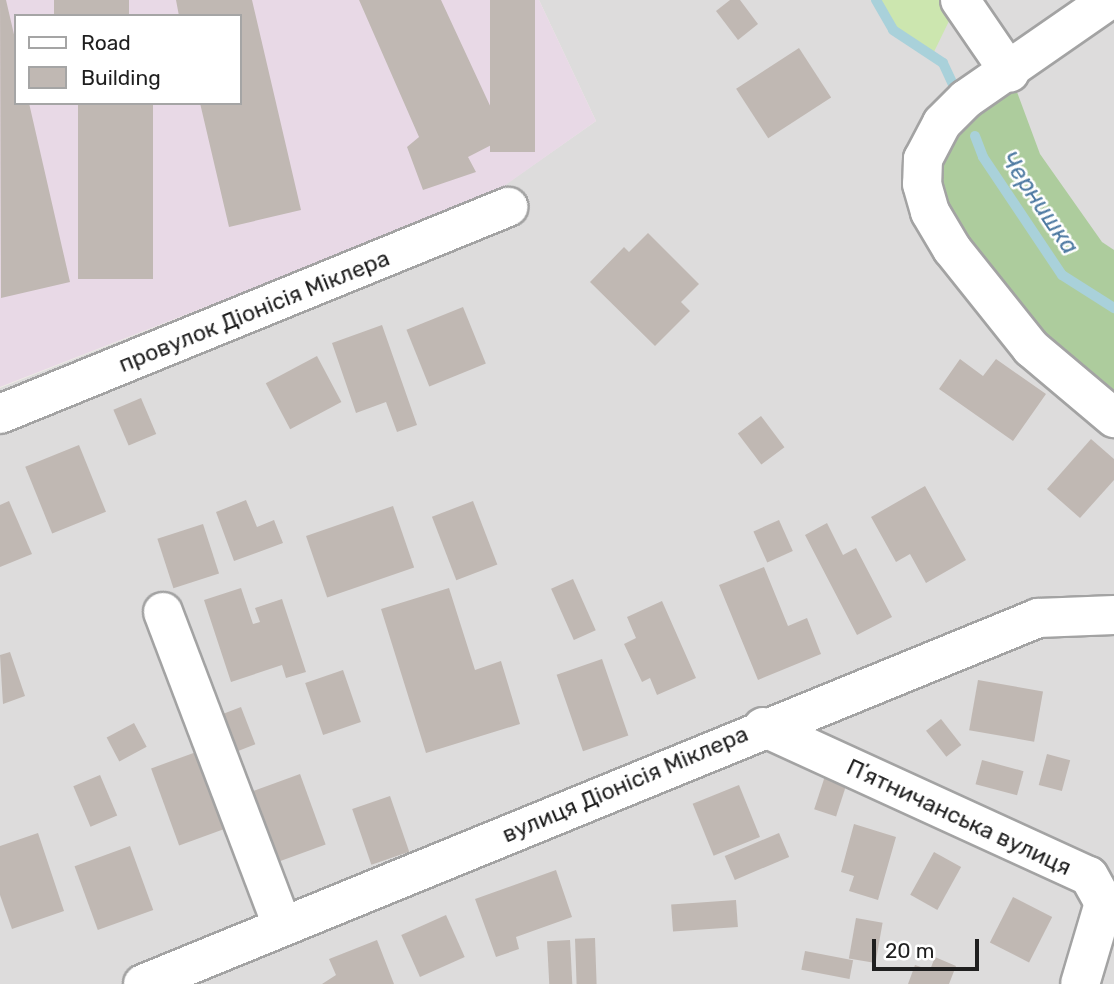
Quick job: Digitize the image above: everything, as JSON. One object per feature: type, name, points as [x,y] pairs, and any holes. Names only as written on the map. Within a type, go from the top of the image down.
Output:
[{"type":"street","points":[[960,0],[1010,73]]},
{"type":"street","points":[[1107,399],[1031,348],[952,249],[930,212],[922,184],[923,159],[942,123],[967,99],[1010,73],[1109,0]]},
{"type":"street","name":"провулок Діонісія Міклера","points":[[0,414],[508,207]]},
{"type":"street","points":[[163,612],[282,926]]},
{"type":"street","name":"вулиця Діонісія Міклера","points":[[143,984],[763,726],[1038,618],[1114,615]]},
{"type":"street","name":"Пʼятничанська вулиця","points":[[763,726],[1089,876],[1104,903],[1080,984]]},
{"type":"shaded area","points":[[0,0],[539,0],[596,121],[490,196],[0,387]]},
{"type":"shaded area","points":[[539,0],[1114,0],[1114,984],[0,984],[0,388],[489,196],[596,121]]},
{"type":"green space","points":[[876,0],[940,0],[950,19],[932,56],[893,30]]},
{"type":"green space","points":[[1010,73],[1040,154],[1102,242],[1114,250],[1114,418],[952,249],[930,139]]},
{"type":"building","points":[[0,0],[6,0],[14,34],[14,105],[29,105],[70,282],[1,298]]},
{"type":"building","points":[[54,0],[129,0],[129,14],[54,14]]},
{"type":"building","points":[[176,0],[252,0],[301,210],[229,227],[200,105],[242,105],[242,14],[179,14]]},
{"type":"building","points":[[359,0],[441,0],[505,138],[468,157],[476,172],[423,190],[407,147],[419,137]]},
{"type":"building","points":[[490,0],[535,0],[535,152],[490,152]]},
{"type":"building","points":[[730,0],[740,0],[758,24],[738,40],[716,11]]},
{"type":"building","points":[[799,48],[831,97],[768,138],[736,89]]},
{"type":"building","points":[[78,105],[153,105],[153,279],[78,279]]},
{"type":"building","points":[[648,233],[699,284],[681,302],[690,311],[655,346],[590,282],[624,247],[629,252]]},
{"type":"building","points":[[463,307],[486,364],[429,386],[406,330]]},
{"type":"building","points":[[382,325],[417,425],[397,432],[386,402],[356,413],[332,343]]},
{"type":"building","points":[[317,356],[341,402],[290,429],[266,383]]},
{"type":"building","points":[[960,359],[983,376],[996,359],[1046,394],[1013,441],[939,389]]},
{"type":"building","points":[[141,398],[156,434],[129,446],[113,410]]},
{"type":"building","points":[[761,416],[784,447],[761,465],[738,433]]},
{"type":"building","points":[[1091,439],[1114,459],[1114,480],[1080,518],[1047,489]]},
{"type":"building","points":[[79,445],[106,512],[52,533],[25,467]]},
{"type":"building","points":[[925,486],[966,560],[926,583],[910,554],[896,562],[871,517]]},
{"type":"building","points":[[246,500],[257,527],[274,520],[283,543],[234,561],[216,512]]},
{"type":"building","points":[[9,501],[32,554],[0,567],[0,505]]},
{"type":"building","points":[[473,501],[497,564],[456,580],[432,517]]},
{"type":"building","points":[[393,506],[414,567],[327,597],[306,536]]},
{"type":"building","points":[[779,520],[793,551],[767,562],[753,531]]},
{"type":"building","points":[[827,523],[843,555],[856,548],[892,617],[857,635],[805,535]]},
{"type":"building","points":[[203,524],[219,573],[173,588],[157,539]]},
{"type":"building","points":[[764,567],[788,626],[807,618],[821,654],[758,680],[719,585]]},
{"type":"building","points":[[573,579],[596,630],[574,640],[551,589]]},
{"type":"building","points":[[241,588],[253,624],[260,622],[255,608],[282,599],[306,672],[286,678],[282,665],[231,682],[204,600]]},
{"type":"building","points":[[449,588],[475,670],[501,661],[520,724],[426,753],[381,609]]},
{"type":"building","points":[[662,601],[696,678],[657,695],[650,678],[642,682],[624,644],[636,638],[627,617]]},
{"type":"building","points":[[10,652],[25,696],[3,704],[0,655]]},
{"type":"building","points":[[602,659],[628,736],[583,751],[557,675]]},
{"type":"building","points":[[343,670],[361,722],[323,735],[305,683]]},
{"type":"building","points":[[978,680],[1043,691],[1034,742],[969,730]]},
{"type":"building","points":[[241,707],[255,744],[229,754],[215,717]]},
{"type":"building","points":[[941,719],[961,745],[946,757],[926,731]]},
{"type":"building","points":[[134,723],[147,747],[119,761],[107,738]]},
{"type":"building","points":[[199,751],[227,828],[179,845],[151,768]]},
{"type":"building","points":[[1047,754],[1070,760],[1062,791],[1039,785]]},
{"type":"building","points":[[982,760],[1024,771],[1017,795],[976,784]]},
{"type":"building","points":[[300,774],[326,844],[278,862],[252,791]]},
{"type":"building","points":[[100,775],[117,816],[90,827],[73,786]]},
{"type":"building","points":[[825,776],[847,783],[836,816],[814,809]]},
{"type":"building","points":[[739,785],[760,837],[714,856],[693,804]]},
{"type":"building","points":[[390,796],[409,852],[371,865],[352,809]]},
{"type":"building","points":[[854,824],[896,837],[878,900],[849,891],[854,876],[841,872]]},
{"type":"building","points":[[38,833],[64,911],[12,929],[0,895],[0,846]]},
{"type":"building","points":[[779,833],[789,857],[735,880],[725,856]]},
{"type":"building","points":[[130,846],[153,910],[98,930],[75,866]]},
{"type":"building","points":[[934,852],[961,867],[937,910],[910,895]]},
{"type":"building","points":[[556,870],[572,917],[516,937],[519,949],[496,957],[475,899]]},
{"type":"building","points":[[1013,897],[1052,917],[1029,962],[990,942]]},
{"type":"building","points":[[736,900],[738,927],[673,931],[671,905]]},
{"type":"building","points":[[446,915],[465,957],[420,977],[401,935]]},
{"type":"building","points":[[856,918],[883,923],[875,963],[849,958]]},
{"type":"building","points":[[595,938],[597,984],[577,984],[575,939]]},
{"type":"building","points":[[377,940],[394,984],[322,984],[336,975],[329,959]]},
{"type":"building","points":[[570,940],[572,984],[549,984],[547,941]]},
{"type":"building","points":[[805,951],[853,960],[849,979],[801,970]]},
{"type":"building","points":[[935,957],[956,966],[949,984],[908,984],[915,965],[930,970]]},
{"type":"waterway","name":"Чернишка","points":[[876,0],[893,30],[943,63],[954,87]]},
{"type":"waterway","name":"Чернишка","points":[[975,136],[983,157],[1062,275],[1114,308]]}]
